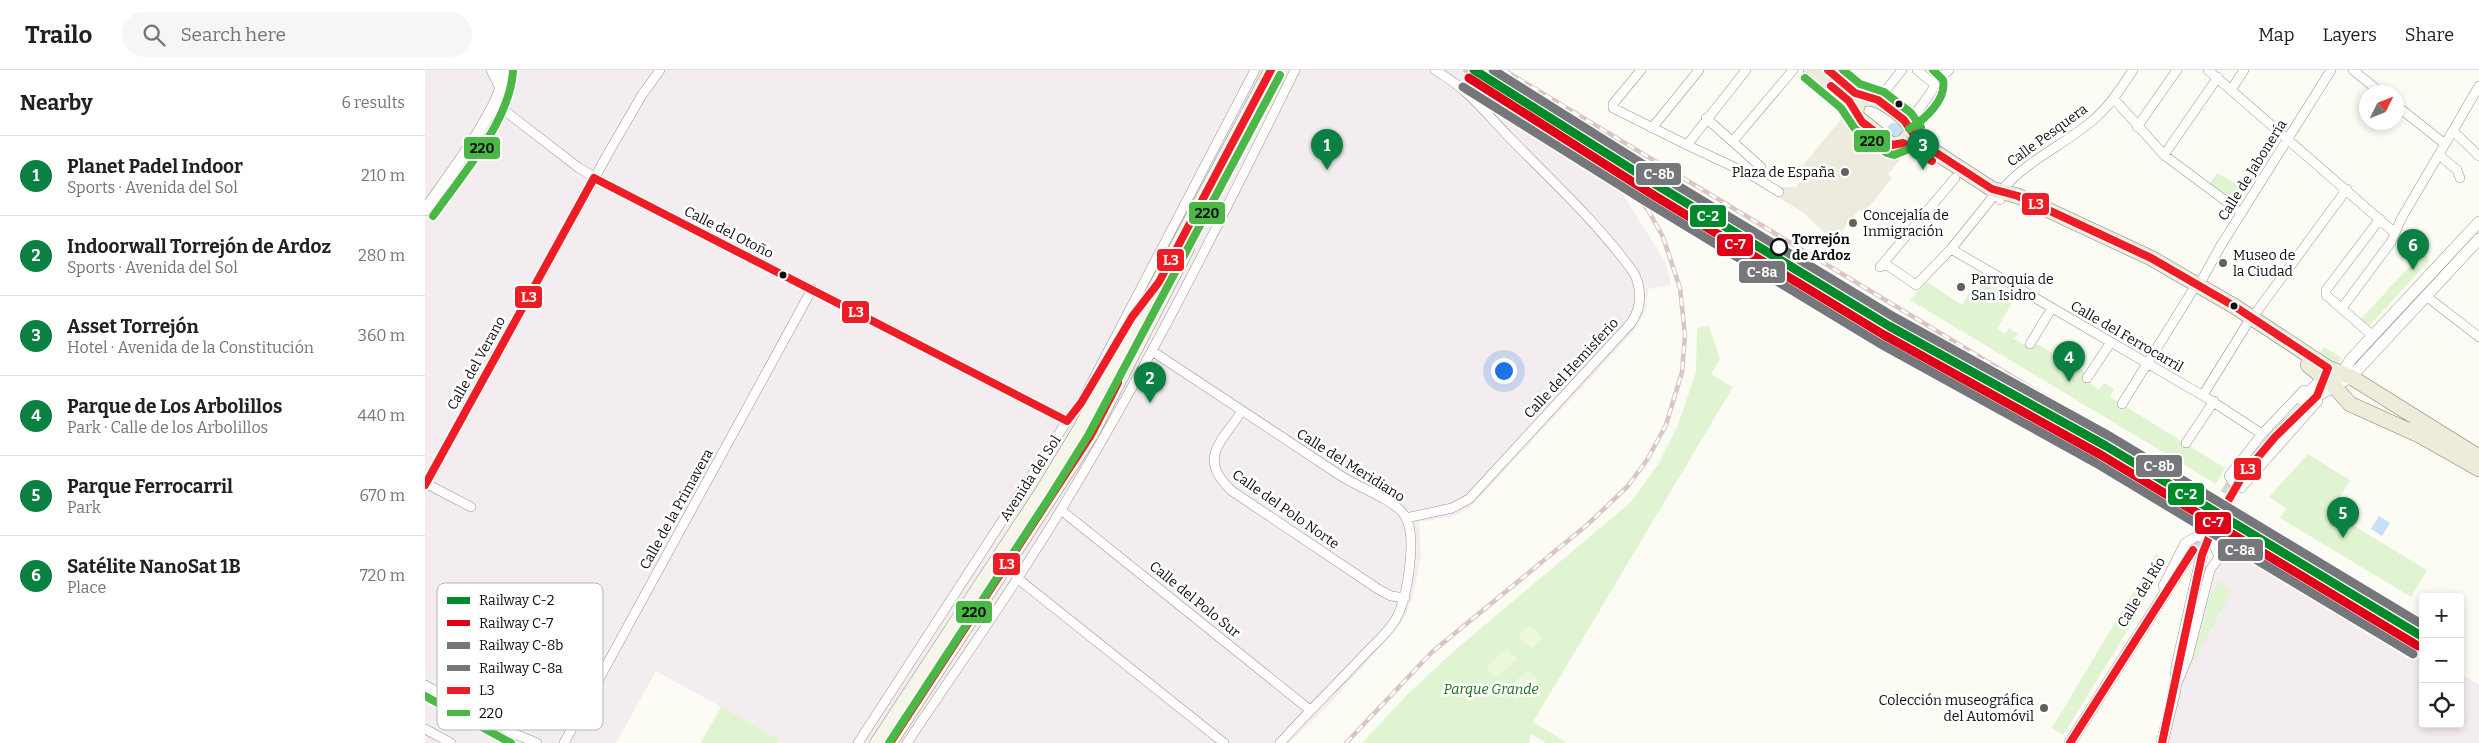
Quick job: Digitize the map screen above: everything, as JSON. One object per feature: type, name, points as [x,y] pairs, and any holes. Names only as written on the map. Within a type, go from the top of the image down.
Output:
[{"type":"main road","name":"Avenida del Sol","points":[[891,743],[1091,435],[1271,70]]},
{"type":"main road","name":"Avenida del Sol","points":[[877,743],[1043,490],[1080,429],[1159,282],[1176,260],[1281,70]]},
{"type":"main road","points":[[1811,70],[1849,101],[1862,122],[1892,145],[1906,132]]},
{"type":"main road","points":[[1828,70],[1852,91],[1871,99],[1955,178],[2103,241],[2196,287],[2250,321],[2330,381],[2350,404],[2429,441],[2479,469]]},
{"type":"main road","points":[[1856,111],[1858,102],[1871,99]]},
{"type":"main road","points":[[1906,132],[1996,194]]},
{"type":"main road","points":[[2330,381],[2399,406],[2479,457]]},
{"type":"main road","points":[[2391,424],[2374,412],[2371,408],[2371,402],[2377,399],[2399,406]]},
{"type":"street","points":[[492,70],[501,88]]},
{"type":"street","points":[[425,210],[496,104],[504,78],[503,70]]},
{"type":"street","name":"Calle del Verano","points":[[471,507],[425,484],[641,95],[660,70]]},
{"type":"street","name":"Avenida del Sol","points":[[858,743],[1067,421],[1081,403],[1255,70]]},
{"type":"street","points":[[907,743],[1061,510],[1152,351],[1295,70]]},
{"type":"street","name":"Calle del Hemisferio","points":[[1406,518],[1452,508],[1469,499],[1631,323],[1636,316],[1641,296],[1639,284],[1634,273],[1579,209],[1477,101],[1458,84],[1435,70]]},
{"type":"street","points":[[1641,70],[1613,104],[1613,108],[1753,176],[1779,192]]},
{"type":"street","points":[[1652,128],[1699,70]]},
{"type":"street","points":[[1687,145],[1745,70]]},
{"type":"street","points":[[1733,141],[1793,70]]},
{"type":"street","points":[[1871,99],[1902,70]]},
{"type":"street","points":[[1917,70],[1934,84]]},
{"type":"street","points":[[1906,132],[1934,84],[1949,70]]},
{"type":"street","name":"Calle Pesquera","points":[[1955,178],[1880,267],[1887,265],[1917,285],[1951,249],[1996,194],[2022,168],[2083,128],[2114,99],[2133,70]]},
{"type":"street","points":[[2137,127],[2177,70]]},
{"type":"street","points":[[2208,70],[2218,77],[2251,109],[2347,189],[2395,233]]},
{"type":"street","points":[[2231,90],[2245,70]]},
{"type":"street","name":"Calle de Jabonería","points":[[2122,404],[2331,70]]},
{"type":"street","points":[[2353,70],[2371,85]]},
{"type":"street","points":[[2164,155],[2218,77]]},
{"type":"street","points":[[2342,308],[2395,233],[2401,219],[2479,86]]},
{"type":"street","points":[[2114,99],[2164,155],[2241,213]]},
{"type":"street","name":"Calle del Otoño","points":[[496,104],[595,178],[1067,421]]},
{"type":"street","points":[[2404,112],[2445,144]]},
{"type":"street","points":[[1706,118],[1761,167],[1753,176]]},
{"type":"street","points":[[2453,131],[2479,156]]},
{"type":"street","points":[[2439,155],[2457,170],[2460,178]]},
{"type":"street","points":[[2203,395],[2250,321],[2347,189]]},
{"type":"street","points":[[2380,219],[2401,219]]},
{"type":"street","points":[[2373,336],[2326,295],[2326,290],[2380,219]]},
{"type":"street","points":[[2330,381],[2304,390],[2263,434],[2229,476],[2235,486],[2241,488],[2245,486],[2330,381],[2421,292],[2479,222]]},
{"type":"street","points":[[2241,474],[2373,336],[2478,241]]},
{"type":"street","name":"Calle del Ferrocarril","points":[[1951,249],[2203,395],[2263,434]]},
{"type":"street","points":[[1095,377],[1132,317],[1159,282]]},
{"type":"street","name":"Calle de la Primavera","points":[[603,670],[812,289]]},
{"type":"street","points":[[2421,292],[2479,337]]},
{"type":"street","points":[[2030,344],[2052,308]]},
{"type":"street","points":[[2087,378],[2111,342]]},
{"type":"street","name":"Calle del Meridiano","points":[[1152,351],[1344,478],[1394,506],[1406,518],[1410,556],[1405,598],[1391,626],[1330,693],[1310,710],[1280,743]]},
{"type":"street","points":[[2186,443],[2213,402]]},
{"type":"street","name":"Calle del Polo Norte","points":[[1241,411],[1215,452],[1214,470],[1221,481],[1231,491],[1378,589],[1391,596],[1405,598]]},
{"type":"street","name":"Calle del Polo Sur","points":[[1061,510],[1310,710]]},
{"type":"street","name":"Calle del Río","points":[[2111,678],[2128,643],[2169,578],[2185,543],[2197,536],[2213,543],[2219,557],[2210,570],[2188,657],[2175,690]]},
{"type":"street","name":"Calle del Río","points":[[2070,743],[2111,678],[2197,553],[2177,666],[2175,690]]},
{"type":"street","points":[[1017,578],[1224,743]]},
{"type":"street","points":[[425,685],[437,692]]},
{"type":"street","points":[[2162,743],[2175,690]]},
{"type":"street","points":[[425,729],[451,743]]},
{"type":"street","points":[[508,730],[537,743]]},
{"type":"street","name":"Calle de la Primavera","points":[[563,743],[570,730]]},
{"type":"shaded area","points":[[425,70],[1459,70],[1498,92],[1579,149],[1618,187],[1665,261],[1671,285],[1648,289],[1646,310],[1635,330],[1470,508],[1454,516],[1419,522],[1421,556],[1413,596],[1406,615],[1392,634],[1331,702],[1289,743],[701,743],[721,707],[656,671],[616,743],[425,743]]},
{"type":"shaded area","name":"Plaza de España","points":[[1848,111],[1901,149],[1904,155],[1888,174],[1892,178],[1864,213],[1859,210],[1841,232],[1830,238],[1804,213],[1777,197],[1782,187],[1796,187],[1805,176],[1799,170]]},
{"type":"shaded area","points":[[2253,550],[2419,649],[2419,728],[2464,728],[2464,676],[2479,685],[2479,743],[2162,743],[2210,570],[2219,557],[2234,560],[2249,556]]},
{"type":"green space","points":[[2217,173],[2248,191],[2239,205],[2208,185]]},
{"type":"green space","points":[[2422,253],[2430,260],[2368,327],[2361,319]]},
{"type":"green space","points":[[1983,281],[2014,299],[1997,329],[2005,334],[2009,328],[2018,333],[2014,339],[2023,344],[2039,345],[2084,372],[2093,386],[2099,390],[2104,383],[2114,389],[2110,397],[2225,468],[2216,484],[1910,300],[1927,282],[1962,305],[1971,289],[1977,292]]},
{"type":"green space","name":"Parque Grande","points":[[1709,326],[1720,358],[1711,374],[1733,387],[1533,722],[1567,743],[1546,743],[1531,734],[1529,743],[1362,743],[1405,697],[1455,650],[1631,502],[1659,463],[1678,425],[1696,372],[1697,328]]},
{"type":"green space","points":[[2324,347],[2342,358],[2336,364],[2319,353]]},
{"type":"green space","points":[[2308,454],[2350,480],[2331,512],[2427,570],[2411,597],[2280,518],[2286,508],[2269,497]]},
{"type":"green space","points":[[2156,554],[2167,560],[2131,625],[2063,735],[2052,728]]},
{"type":"green space","points":[[2221,580],[2228,589],[2228,598],[2190,669],[2212,592]]},
{"type":"green space","points":[[1530,625],[1543,638],[1531,649],[1518,636]]},
{"type":"green space","points":[[1507,648],[1517,659],[1496,678],[1486,668]]},
{"type":"green space","points":[[1528,670],[1538,680],[1517,700],[1507,689]]},
{"type":"green space","points":[[721,707],[780,740],[778,743],[701,743]]},
{"type":"water","points":[[1890,124],[1900,125],[1903,131],[1897,140],[1886,130]]},
{"type":"water","points":[[1885,338],[1911,354],[1905,364],[1879,348]]},
{"type":"water","points":[[2379,516],[2390,523],[2382,536],[2371,529]]},
{"type":"tunnel","points":[[2192,551],[2239,473]]},
{"type":"railway","points":[[1346,743],[1432,652],[1587,525],[1627,487],[1647,460],[1666,425],[1682,372],[1685,335],[1680,288],[1663,237],[1648,210],[1607,161],[1465,70]]},
{"type":"railway","points":[[1504,70],[2381,599]]},
{"type":"rail line","name":"C-2","points":[[1474,70],[1655,184],[1889,326],[2106,446],[2419,635]]},
{"type":"rail line","name":"C-8b","points":[[1493,70],[1660,175],[1894,317],[2111,437],[2419,623]]},
{"type":"rail line","name":"C-7","points":[[1469,78],[1650,193],[1884,335],[2101,455],[2418,646]]},
{"type":"rail line","name":"C-8a","points":[[1463,87],[1645,201],[1879,343],[2096,463],[2413,654]]},
{"type":"transit line","name":"L3","points":[[425,485],[594,178],[1067,421],[1081,403],[1132,317],[1159,282],[1271,70]]},
{"type":"transit line","name":"L3","points":[[1828,70],[1855,93],[1878,100],[1904,120],[1918,141],[1992,189],[2018,196],[2151,258],[2234,306],[2328,368],[2317,396],[2275,437],[2243,475],[2213,527],[2202,555],[2162,743]]},
{"type":"transit line","name":"220","points":[[1805,78],[1841,108],[1855,129],[1887,153],[1894,155],[1914,147],[1921,127],[1911,113],[1884,92],[1860,84],[1843,70]]},
{"type":"transit line","name":"220","points":[[1909,129],[1933,109],[1941,95],[1943,80],[1933,70]]},
{"type":"transit line","name":"220","points":[[433,216],[483,147],[494,128],[510,90],[513,71]]},
{"type":"transit line","name":"220","points":[[889,743],[1089,434],[1280,75]]},
{"type":"transit line","name":"L3","points":[[1831,86],[1849,101],[1862,122],[1892,145],[1903,143],[1932,161]]},
{"type":"transit line","name":"L3","points":[[890,743],[1091,435],[1118,383]]},
{"type":"transit line","name":"L3","points":[[2070,743],[2193,550]]},
{"type":"transit line","name":"220","points":[[425,696],[437,703]]},
{"type":"transit line","name":"220","points":[[487,730],[511,743]]},
{"type":"place","name":"Planet Padel Indoor","points":[[1327,170]]},
{"type":"place","name":"Asset Torrejón","points":[[1923,170]]},
{"type":"place","name":"Plaza de España","points":[[1845,172]]},
{"type":"place","name":"Concejalía de Inmigración","points":[[1853,223]]},
{"type":"place","name":"Torrejón de Ardoz","points":[[1779,247]]},
{"type":"place","name":"Museo de la Ciudad","points":[[2223,263]]},
{"type":"place","name":"Satélite NanoSat 1B","points":[[2413,270]]},
{"type":"place","name":"Parroquia de San Isidro","points":[[1961,287]]},
{"type":"place","name":"Parque de Los Arbolillos","points":[[2069,382]]},
{"type":"place","name":"Indoorwall Torrejón de Ardoz","points":[[1150,403]]},
{"type":"place","name":"Parque Ferrocarril","points":[[2343,538]]},
{"type":"place","name":"Colección museográfica del Automóvil","points":[[2044,708]]}]
